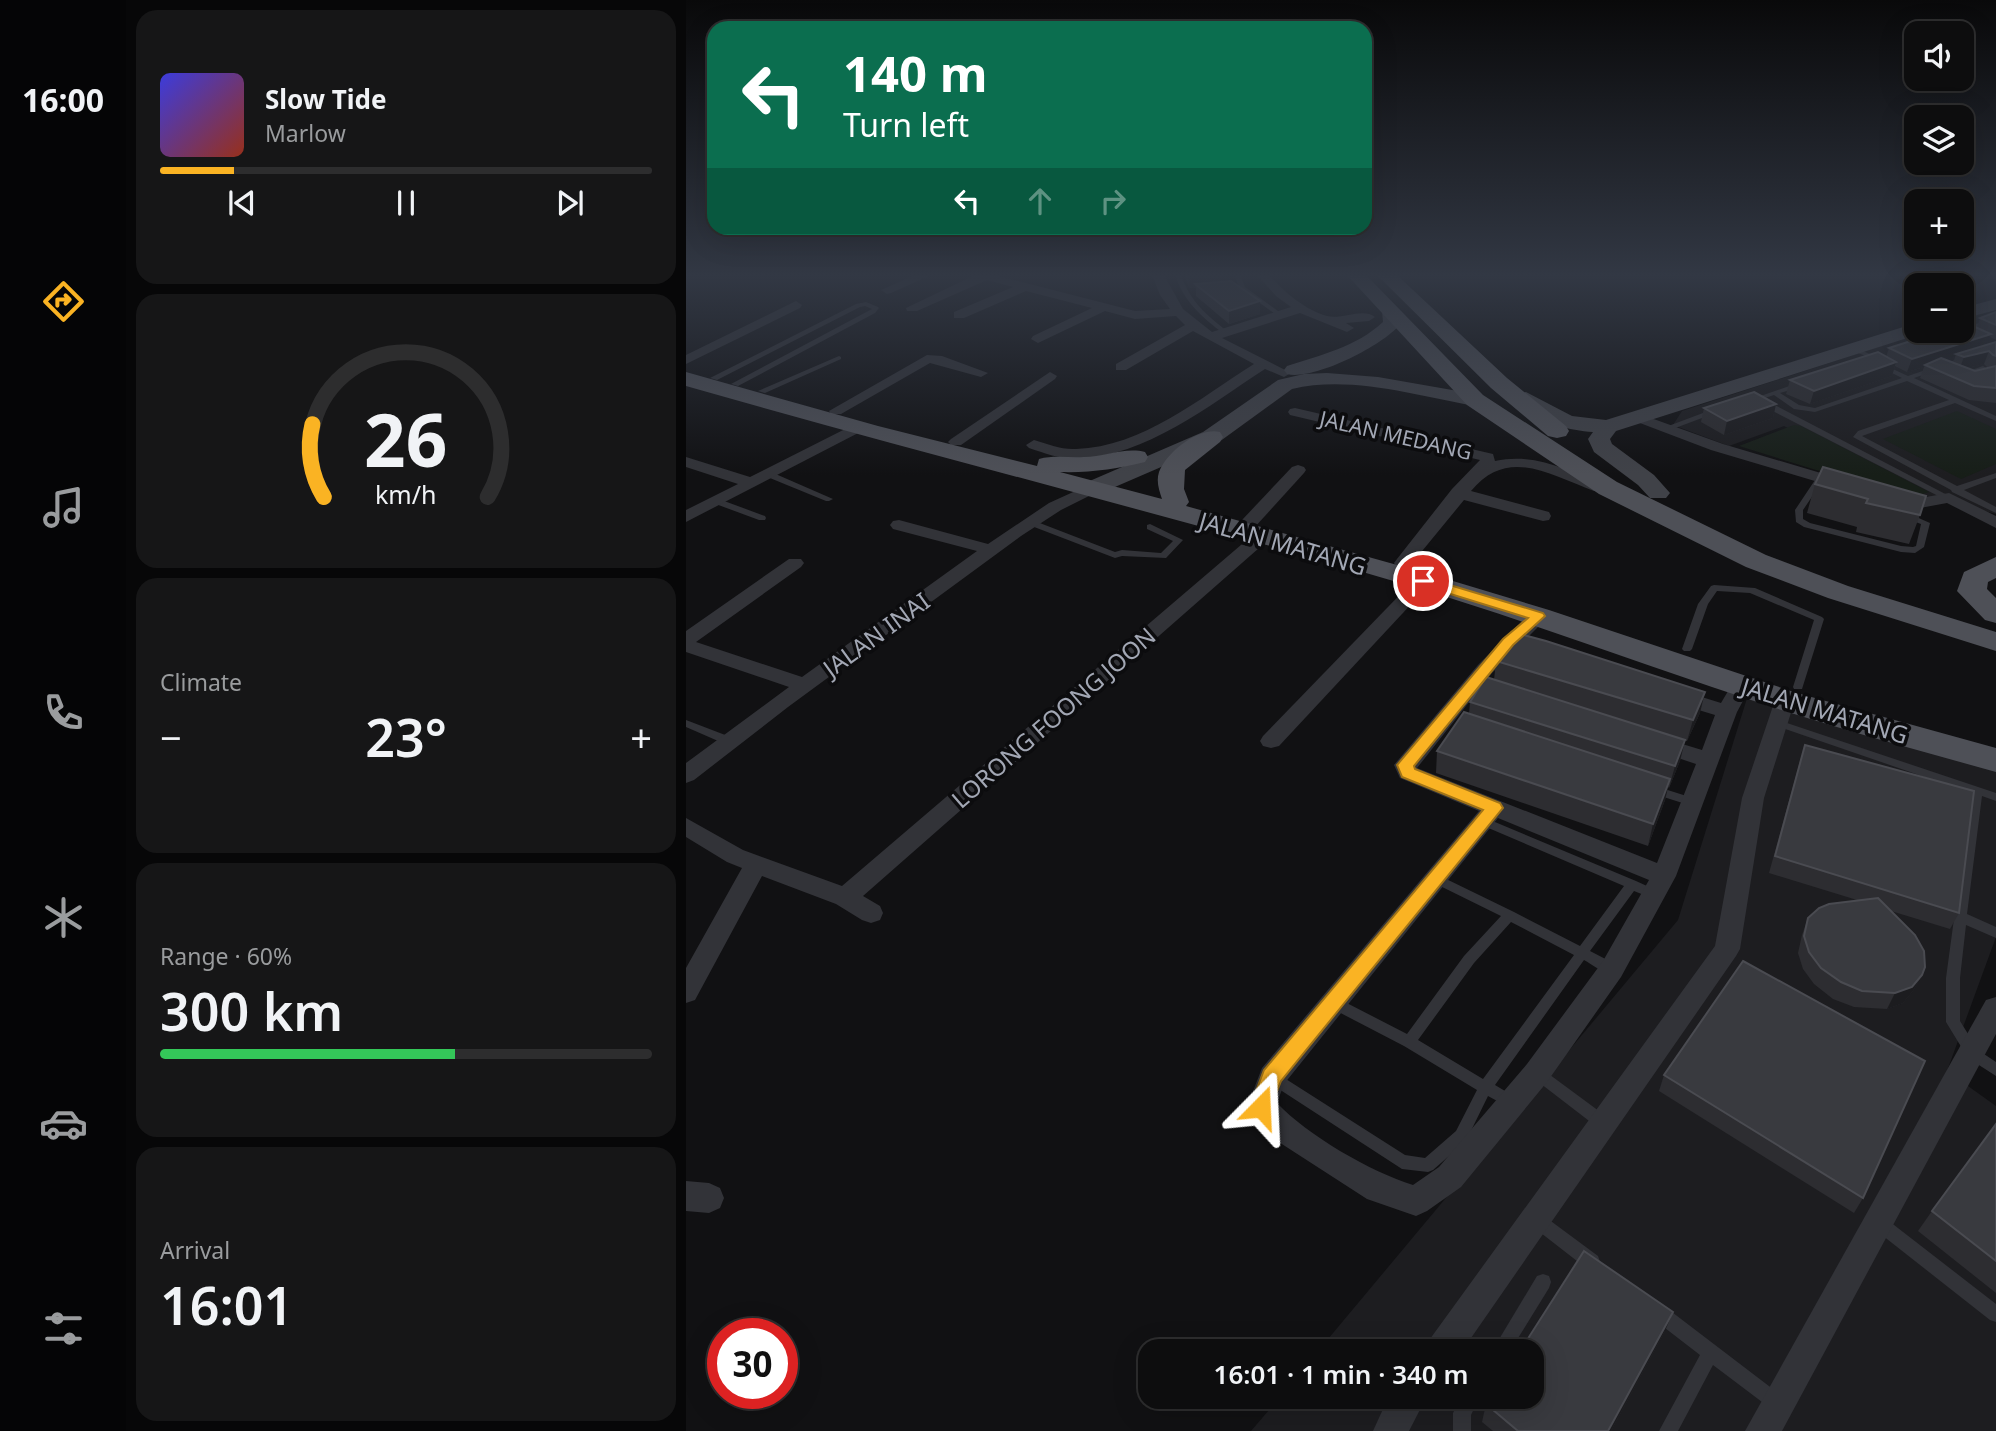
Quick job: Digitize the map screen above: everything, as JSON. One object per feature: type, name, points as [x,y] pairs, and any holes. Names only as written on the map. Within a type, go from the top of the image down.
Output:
[{"type":"main road","points":[[1411,342],[1475,400],[1608,488],[1756,561],[1838,592],[1996,642]]},
{"type":"main road","points":[[1456,342],[1531,411],[1586,452],[1658,493],[1835,573],[1996,626]]},
{"type":"main road","name":"JALAN MATANG","points":[[686,370],[956,442],[1038,454],[1087,485],[1176,502],[1254,531]]},
{"type":"main road","name":"JALAN MATANG","points":[[686,379],[857,428],[1087,485],[1413,572],[1687,649],[1787,703],[1996,760]]},
{"type":"main road","points":[[1176,502],[1168,478],[1172,467],[1211,437]]},
{"type":"main road","points":[[1038,454],[1086,466],[1136,457]]},
{"type":"main road","points":[[1996,566],[1974,578],[1972,591],[1996,614]]},
{"type":"main road","name":"JALAN MATANG","points":[[1413,572],[1538,616],[1734,699],[1787,703],[1996,737]]},
{"type":"street","points":[[686,360],[722,342]]},
{"type":"street","points":[[1121,367],[1165,342]]},
{"type":"street","points":[[1221,342],[1284,373]]},
{"type":"street","points":[[1087,485],[1136,457],[1196,430],[1247,393],[1284,373],[1370,342]]},
{"type":"street","points":[[1499,383],[1565,423],[1586,427],[1608,426],[1858,356],[1889,342]]},
{"type":"street","points":[[1334,357],[1364,355],[1380,361],[1385,368],[1382,372],[1355,381]]},
{"type":"street","points":[[836,411],[927,359],[937,359],[981,373]]},
{"type":"street","points":[[1038,454],[1067,454],[1111,448],[1153,431],[1265,363]]},
{"type":"street","points":[[956,442],[1050,376]]},
{"type":"street","points":[[1087,485],[1211,437],[1285,384],[1314,377],[1475,400]]},
{"type":"street","name":"JALAN MEDANG","points":[[1271,741],[1413,572],[1458,494],[1488,460],[1482,455],[1295,412]]},
{"type":"street","points":[[1637,416],[1818,487],[1857,488]]},
{"type":"street","points":[[1608,426],[1599,439],[1602,447],[1646,480],[1658,493]]},
{"type":"street","points":[[686,517],[857,428]]},
{"type":"street","points":[[686,462],[752,483]]},
{"type":"street","points":[[1473,475],[1506,463],[1532,462],[1551,467],[1597,488],[1608,488]]},
{"type":"street","name":"LORONG FOONG JOON","points":[[845,897],[1254,531],[1298,470]]},
{"type":"street","name":"JALAN INAI","points":[[686,775],[804,685],[1087,485]]},
{"type":"street","points":[[1458,494],[1544,516]]},
{"type":"street","points":[[1882,494],[1920,503],[1952,494],[1996,523]]},
{"type":"street","points":[[899,525],[992,550]]},
{"type":"street","points":[[686,640],[795,563]]},
{"type":"street","points":[[1538,616],[1508,642],[1471,684],[1449,723],[1405,765],[1408,772],[1489,815],[1650,884]]},
{"type":"street","points":[[1508,642],[1534,650]]},
{"type":"street","points":[[686,645],[804,685]]},
{"type":"street","points":[[1471,684],[1497,692]]},
{"type":"street","points":[[1489,815],[1272,1076],[1261,1107],[1281,1128],[1378,1189],[1416,1201],[1450,1177],[1510,1102],[1537,1073],[1612,969],[1650,884],[1692,802],[1734,699],[1663,691]]},
{"type":"street","points":[[1451,1339],[1727,949],[1753,798],[1787,703]]},
{"type":"street","points":[[1642,739],[1708,760]]},
{"type":"street","points":[[686,826],[735,856],[845,897],[871,914]]},
{"type":"street","points":[[686,992],[756,865]]},
{"type":"street","points":[[1763,1431],[1880,1223],[1984,1062],[1996,1008]]},
{"type":"street","points":[[1391,1431],[1403,1409]]},
{"type":"lane","points":[[725,381],[794,342]]},
{"type":"lane","points":[[725,381],[809,342]]},
{"type":"lane","points":[[1858,356],[1875,358],[1887,354]]},
{"type":"lane","points":[[1858,356],[1875,358],[1882,366],[1995,418]]},
{"type":"lane","points":[[1775,393],[1797,407],[1815,410],[1972,356]]},
{"type":"lane","points":[[762,391],[839,358]]},
{"type":"lane","points":[[1936,367],[1971,380],[1993,373]]},
{"type":"lane","points":[[1958,376],[1983,368]]},
{"type":"lane","points":[[1744,403],[1813,380]]},
{"type":"lane","points":[[1756,399],[1952,494],[1996,510]]},
{"type":"lane","points":[[1952,494],[1857,437],[1861,433],[1956,400]]},
{"type":"lane","points":[[1667,428],[1718,411]]},
{"type":"lane","points":[[768,474],[829,499]]},
{"type":"lane","points":[[1952,494],[1996,475]]},
{"type":"lane","points":[[1818,487],[1799,510],[1799,520],[1807,525],[1901,549],[1920,547],[1926,523],[1890,511]]},
{"type":"lane","points":[[716,501],[762,518]]},
{"type":"lane","points":[[1032,523],[1115,555],[1122,553],[1163,556],[1180,540],[1150,527]]},
{"type":"lane","points":[[1687,649],[1703,604],[1714,588],[1752,590],[1819,620],[1787,703],[1996,797]]},
{"type":"lane","points":[[686,723],[729,741]]},
{"type":"lane","points":[[1640,785],[1692,802]]},
{"type":"lane","points":[[1978,790],[1954,978],[1953,1022],[1984,1062]]},
{"type":"lane","points":[[1272,1076],[1402,1162],[1428,1164],[1461,1136],[1486,1086],[1580,953],[1650,884],[1489,815]]},
{"type":"lane","points":[[1436,879],[1612,969]]},
{"type":"lane","points":[[1409,1042],[1486,940],[1510,915]]},
{"type":"lane","points":[[1961,917],[1996,933]]},
{"type":"lane","points":[[1333,1002],[1409,1042],[1510,1102]]},
{"type":"lane","points":[[1537,1073],[1604,1123]]},
{"type":"lane","points":[[1536,1219],[1602,1269]]},
{"type":"lane","points":[[1880,1223],[1996,1314]]},
{"type":"lane","points":[[1507,1339],[1543,1282]]},
{"type":"lane","points":[[1646,1302],[1779,1403]]},
{"type":"lane","points":[[1668,1431],[1711,1352]]},
{"type":"lane","points":[[1462,1431],[1464,1409]]},
{"type":"shaded area","points":[[1894,342],[1996,342],[1996,514],[1913,493],[1784,426],[1729,446],[1673,425],[1682,411]]},
{"type":"shaded area","points":[[1957,411],[1996,429],[1996,464],[1961,479],[1883,439]]},
{"type":"shaded area","points":[[1794,425],[1801,426],[1929,492],[1917,496],[1816,470],[1739,446]]},
{"type":"shaded area","points":[[1748,695],[1996,769],[1996,937],[1947,1071],[1996,1106],[1996,1431],[1251,1431],[1270,1409],[1544,1409],[1544,1339],[1328,1339],[1678,920]]},
{"type":"building","points":[[1996,342],[1996,356],[1989,351],[1964,357],[1956,354]]},
{"type":"building","points":[[1905,343],[1963,343],[1912,359],[1889,348]]},
{"type":"building","points":[[1878,352],[1896,362],[1814,391],[1790,380]]},
{"type":"building","points":[[1941,358],[1975,371],[1996,366],[1996,388],[1974,386],[1925,365]]},
{"type":"building","points":[[1754,392],[1776,404],[1727,421],[1704,408]]},
{"type":"building","points":[[1823,467],[1926,496],[1920,515],[1866,503],[1868,499],[1815,484]]},
{"type":"building","points":[[1516,633],[1705,692],[1693,720],[1496,661]]},
{"type":"building","points":[[1486,677],[1685,740],[1675,766],[1470,702]]},
{"type":"building","points":[[1464,712],[1670,779],[1653,824],[1437,751]]},
{"type":"building","points":[[1805,745],[1974,791],[1959,913],[1775,856]]},
{"type":"building","points":[[1878,898],[1915,935],[1924,951],[1925,967],[1922,975],[1912,987],[1895,993],[1862,991],[1841,982],[1821,968],[1809,952],[1804,936],[1808,918],[1819,908],[1829,904]]},
{"type":"building","points":[[1743,961],[1925,1061],[1863,1198],[1664,1075]]},
{"type":"building","points":[[1996,1124],[1996,1261],[1932,1211]]},
{"type":"building","points":[[1584,1251],[1673,1312],[1608,1431],[1518,1431],[1492,1409],[1544,1409],[1544,1339],[1528,1339]]},
{"type":"route","points":[[1261,1107],[1272,1076],[1494,808],[1408,772],[1405,765],[1508,642],[1538,616],[1423,581]]}]
